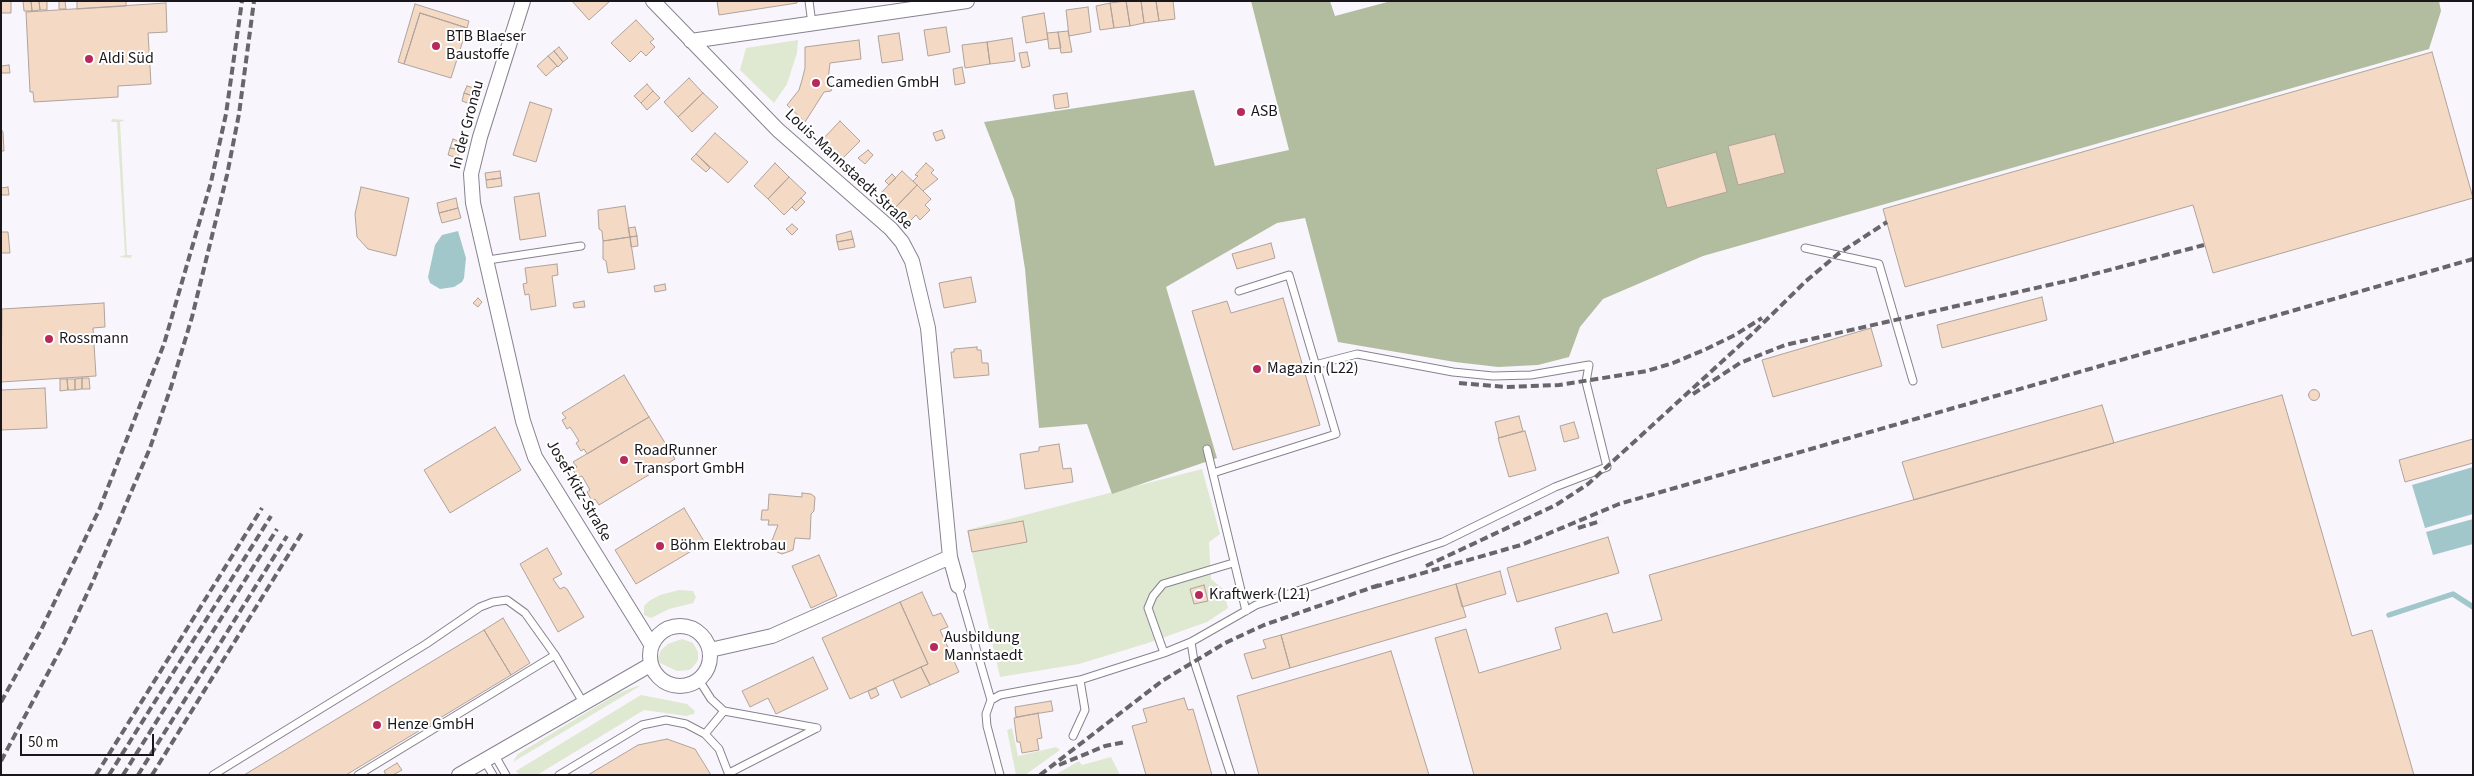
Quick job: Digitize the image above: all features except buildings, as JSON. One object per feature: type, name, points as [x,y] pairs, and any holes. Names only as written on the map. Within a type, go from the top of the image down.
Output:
[{"type":"street","name":"In der Gronau","points":[[505,342],[488,260],[473,203],[471,174],[480,137],[523,1]]},
{"type":"street","name":"Louis-Mannstaedt-Straße","points":[[653,1],[778,130],[891,229],[902,242],[912,261],[928,328],[950,557],[958,586]]},
{"type":"street","points":[[691,42],[967,1]]},
{"type":"street","name":"Josef-Kitz-Straße","points":[[505,342],[523,420],[535,457],[651,644]]},
{"type":"street","points":[[710,650],[772,636],[950,557]]},
{"type":"street","points":[[681,625],[698,632],[708,643],[710,650],[708,666],[699,680],[690,684],[670,685],[655,674],[650,665],[649,654],[651,644],[663,630],[681,625]]},
{"type":"street","points":[[459,775],[482,764],[650,665]]},
{"type":"lane","points":[[809,1],[812,24]]},
{"type":"lane","points":[[488,260],[582,246]]},
{"type":"lane","points":[[1805,248],[1879,264],[1914,382]]},
{"type":"lane","points":[[1212,473],[1336,434],[1289,275],[1239,291]]},
{"type":"lane","points":[[991,700],[1000,695],[1080,680],[1164,653],[1191,642],[1246,611],[1282,596],[1443,542],[1555,487],[1607,468],[1586,382],[1590,365],[1531,375],[1493,376],[1453,372],[1357,354],[1315,364]]},
{"type":"lane","points":[[1207,449],[1246,611]]},
{"type":"lane","points":[[1164,653],[1148,608],[1153,596],[1163,584],[1233,563]]},
{"type":"lane","points":[[958,586],[991,700],[986,714],[987,726],[1000,775]]},
{"type":"lane","points":[[213,775],[426,644],[480,608],[493,602],[507,600],[517,605],[525,613],[555,655],[584,704]]},
{"type":"lane","points":[[1191,642],[1194,661],[1231,775]]},
{"type":"lane","points":[[358,775],[555,655]]},
{"type":"lane","points":[[559,775],[642,726],[666,720],[686,724],[705,734],[719,749],[729,774],[817,728],[724,711],[711,699],[699,680]]},
{"type":"lane","points":[[1073,736],[1085,710],[1080,680]]},
{"type":"lane","points":[[705,734],[724,711]]},
{"type":"lane","points":[[482,764],[493,775]]},
{"type":"lane","points":[[482,764],[506,775]]},
{"type":"green space","points":[[1251,1],[1330,1],[1335,16],[1391,1],[2439,1],[2441,11],[2429,49],[1703,256],[1603,299],[1580,327],[1569,357],[1538,365],[1498,367],[1455,362],[1338,342],[1305,218],[1277,223],[1166,287],[1217,458],[1112,494],[1087,424],[1039,428],[1025,269],[1014,199],[984,122],[1194,90],[1215,166],[1289,150]]},
{"type":"green space","points":[[798,40],[797,53],[787,84],[774,103],[740,70],[746,48]]},
{"type":"green space","points":[[112,119],[125,120],[120,122],[127,255],[132,255],[131,258],[119,257],[125,255],[117,122],[111,122]]},
{"type":"green space","points":[[1202,469],[1220,534],[1209,542],[1211,579],[1223,589],[1228,608],[1207,622],[1148,643],[1079,664],[1000,677],[967,530]]},
{"type":"green space","points":[[679,590],[693,591],[696,597],[693,603],[669,609],[651,618],[644,615],[644,606],[649,601],[660,595]]},
{"type":"green space","points":[[682,639],[693,643],[698,652],[698,660],[693,667],[689,670],[677,671],[660,663],[658,658],[661,650],[668,644]]},
{"type":"green space","points":[[640,686],[513,762],[518,754],[617,694]]},
{"type":"green space","points":[[641,695],[687,704],[695,711],[694,714],[686,716],[644,710],[537,775],[519,775],[516,771]]},
{"type":"green space","points":[[1012,728],[1018,756],[1056,747],[1060,750],[1025,775],[1016,775],[1007,730]]},
{"type":"green space","points":[[1111,757],[1120,775],[1055,775],[1079,761],[1082,765]]},
{"type":"water","points":[[458,231],[466,258],[464,278],[462,282],[454,287],[440,289],[430,283],[428,277],[435,245],[442,235]]},
{"type":"water","points":[[2473,467],[2473,514],[2425,528],[2412,485]]},
{"type":"water","points":[[2473,519],[2473,544],[2433,555],[2426,532]]},
{"type":"waterway","points":[[2389,615],[2453,594],[2473,607]]},
{"type":"railway","points":[[1,702],[41,630],[99,510],[164,344],[211,182],[226,114],[242,1]]},
{"type":"railway","points":[[1,761],[64,643],[93,581],[150,448],[171,387],[192,317],[227,175],[239,114],[254,1]]},
{"type":"railway","points":[[1426,566],[1556,505],[1588,484],[1750,336],[1806,281],[1838,254],[1887,222]]},
{"type":"railway","points":[[1693,394],[1740,363],[1785,345],[2071,280],[2204,245]]},
{"type":"railway","points":[[1374,587],[1521,545],[1619,504],[2473,259]]},
{"type":"railway","points":[[1459,383],[1506,387],[1559,385],[1647,371],[1704,350],[1735,335],[1762,318]]},
{"type":"railway","points":[[96,775],[262,508]]},
{"type":"railway","points":[[109,775],[271,516]]},
{"type":"railway","points":[[1578,528],[1601,521]]},
{"type":"railway","points":[[123,775],[277,529]]},
{"type":"railway","points":[[152,775],[302,533]]},
{"type":"railway","points":[[138,775],[287,536]]},
{"type":"railway","points":[[1040,775],[1162,681],[1225,643],[1264,625],[1379,585]]},
{"type":"railway","points":[[1059,765],[1105,746],[1125,742]]},
{"type":"place","name":"BTB Blaeser Baustoffe","points":[[436,46]]},
{"type":"place","name":"Aldi Süd","points":[[89,59]]},
{"type":"place","name":"Camedien GmbH","points":[[816,83]]},
{"type":"place","name":"ASB","points":[[1241,112]]},
{"type":"place","name":"Rossmann","points":[[49,339]]},
{"type":"place","name":"Magazin (L22)","points":[[1257,369]]},
{"type":"place","name":"RoadRunner Transport GmbH","points":[[624,460]]},
{"type":"place","name":"Böhm Elektrobau","points":[[660,546]]},
{"type":"place","name":"Kraftwerk (L21)","points":[[1199,595]]},
{"type":"place","name":"Ausbildung Mannstaedt","points":[[934,647]]},
{"type":"place","name":"Henze GmbH","points":[[377,725]]}]
